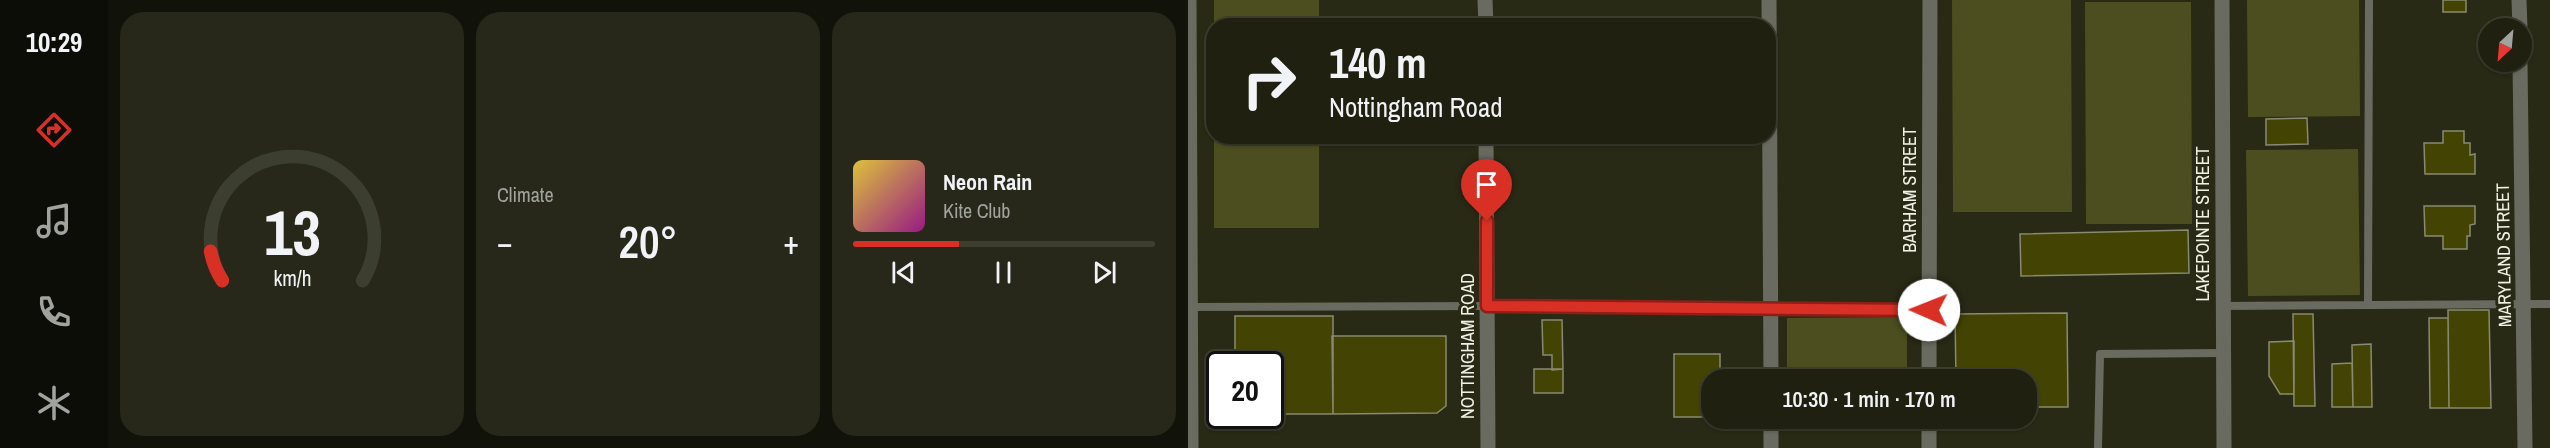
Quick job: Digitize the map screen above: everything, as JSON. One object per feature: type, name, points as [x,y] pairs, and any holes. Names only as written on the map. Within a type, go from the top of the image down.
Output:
[{"type":"street","points":[[1189,0],[1191,448]]},
{"type":"street","points":[[1485,0],[1486,18]]},
{"type":"street","points":[[1769,0],[1769,18]]},
{"type":"street","name":"BARHAM STREET","points":[[1929,369],[1930,0]]},
{"type":"street","name":"LAKEPOINTE STREET","points":[[2222,0],[2224,448]]},
{"type":"street","points":[[2519,0],[2520,18]]},
{"type":"street","name":"MARYLAND STREET","points":[[2520,72],[2525,448]]},
{"type":"street","name":"NOTTINGHAM ROAD","points":[[1486,144],[1488,448]]},
{"type":"street","points":[[1769,144],[1771,369]]},
{"type":"street","points":[[1771,429],[1771,448]]},
{"type":"street","points":[[1929,429],[1929,448]]},
{"type":"lane","points":[[2368,0],[2368,305]]},
{"type":"lane","points":[[2223,306],[2550,304]]},
{"type":"lane","points":[[1189,307],[1487,306],[1929,310]]},
{"type":"lane","points":[[2098,448],[2100,354],[2222,353]]},
{"type":"green space","points":[[1214,0],[1319,0],[1319,18],[1214,18]]},
{"type":"green space","points":[[1952,0],[2071,0],[2072,212],[1953,212]]},
{"type":"green space","points":[[2247,0],[2359,0],[2360,116],[2248,117]]},
{"type":"green space","points":[[2085,2],[2191,2],[2192,224],[2086,224]]},
{"type":"green space","points":[[1214,144],[1319,144],[1319,228],[1214,228]]},
{"type":"green space","points":[[2358,149],[2360,295],[2248,296],[2246,150]]},
{"type":"green space","points":[[1907,317],[1907,369],[1787,369],[1787,318]]},
{"type":"building","points":[[2443,0],[2466,0],[2466,12],[2443,12]]},
{"type":"building","points":[[2307,118],[2308,144],[2266,145],[2266,119]]},
{"type":"building","points":[[2443,131],[2464,131],[2464,143],[2470,143],[2470,155],[2475,154],[2475,174],[2425,174],[2424,143],[2443,143]]},
{"type":"building","points":[[2424,206],[2475,206],[2475,224],[2470,225],[2467,249],[2443,249],[2443,236],[2425,236]]},
{"type":"building","points":[[2188,230],[2189,273],[2021,276],[2020,234]]},
{"type":"building","points":[[2448,310],[2489,310],[2491,408],[2449,408]]},
{"type":"building","points":[[2067,313],[2068,407],[2037,407],[2037,369],[1956,369],[1955,314]]},
{"type":"building","points":[[2293,314],[2313,314],[2315,406],[2294,406]]},
{"type":"building","points":[[1235,316],[1333,316],[1333,414],[1284,414],[1284,351],[1235,351]]},
{"type":"building","points":[[2429,318],[2448,318],[2449,408],[2430,408]]},
{"type":"building","points":[[1542,320],[1562,320],[1563,369],[1552,370],[1552,355],[1543,355]]},
{"type":"building","points":[[1332,336],[1446,336],[1446,406],[1437,413],[1333,414]]},
{"type":"building","points":[[2294,341],[2294,394],[2280,394],[2269,376],[2269,342]]},
{"type":"building","points":[[2371,344],[2372,407],[2353,407],[2352,345]]},
{"type":"building","points":[[1674,354],[1720,354],[1720,369],[1701,369],[1701,417],[1674,417]]},
{"type":"building","points":[[2352,363],[2353,407],[2332,407],[2332,364]]},
{"type":"building","points":[[1534,369],[1563,369],[1563,393],[1534,393]]},
{"type":"route","points":[[1487,221],[1487,306],[1929,310]]}]
